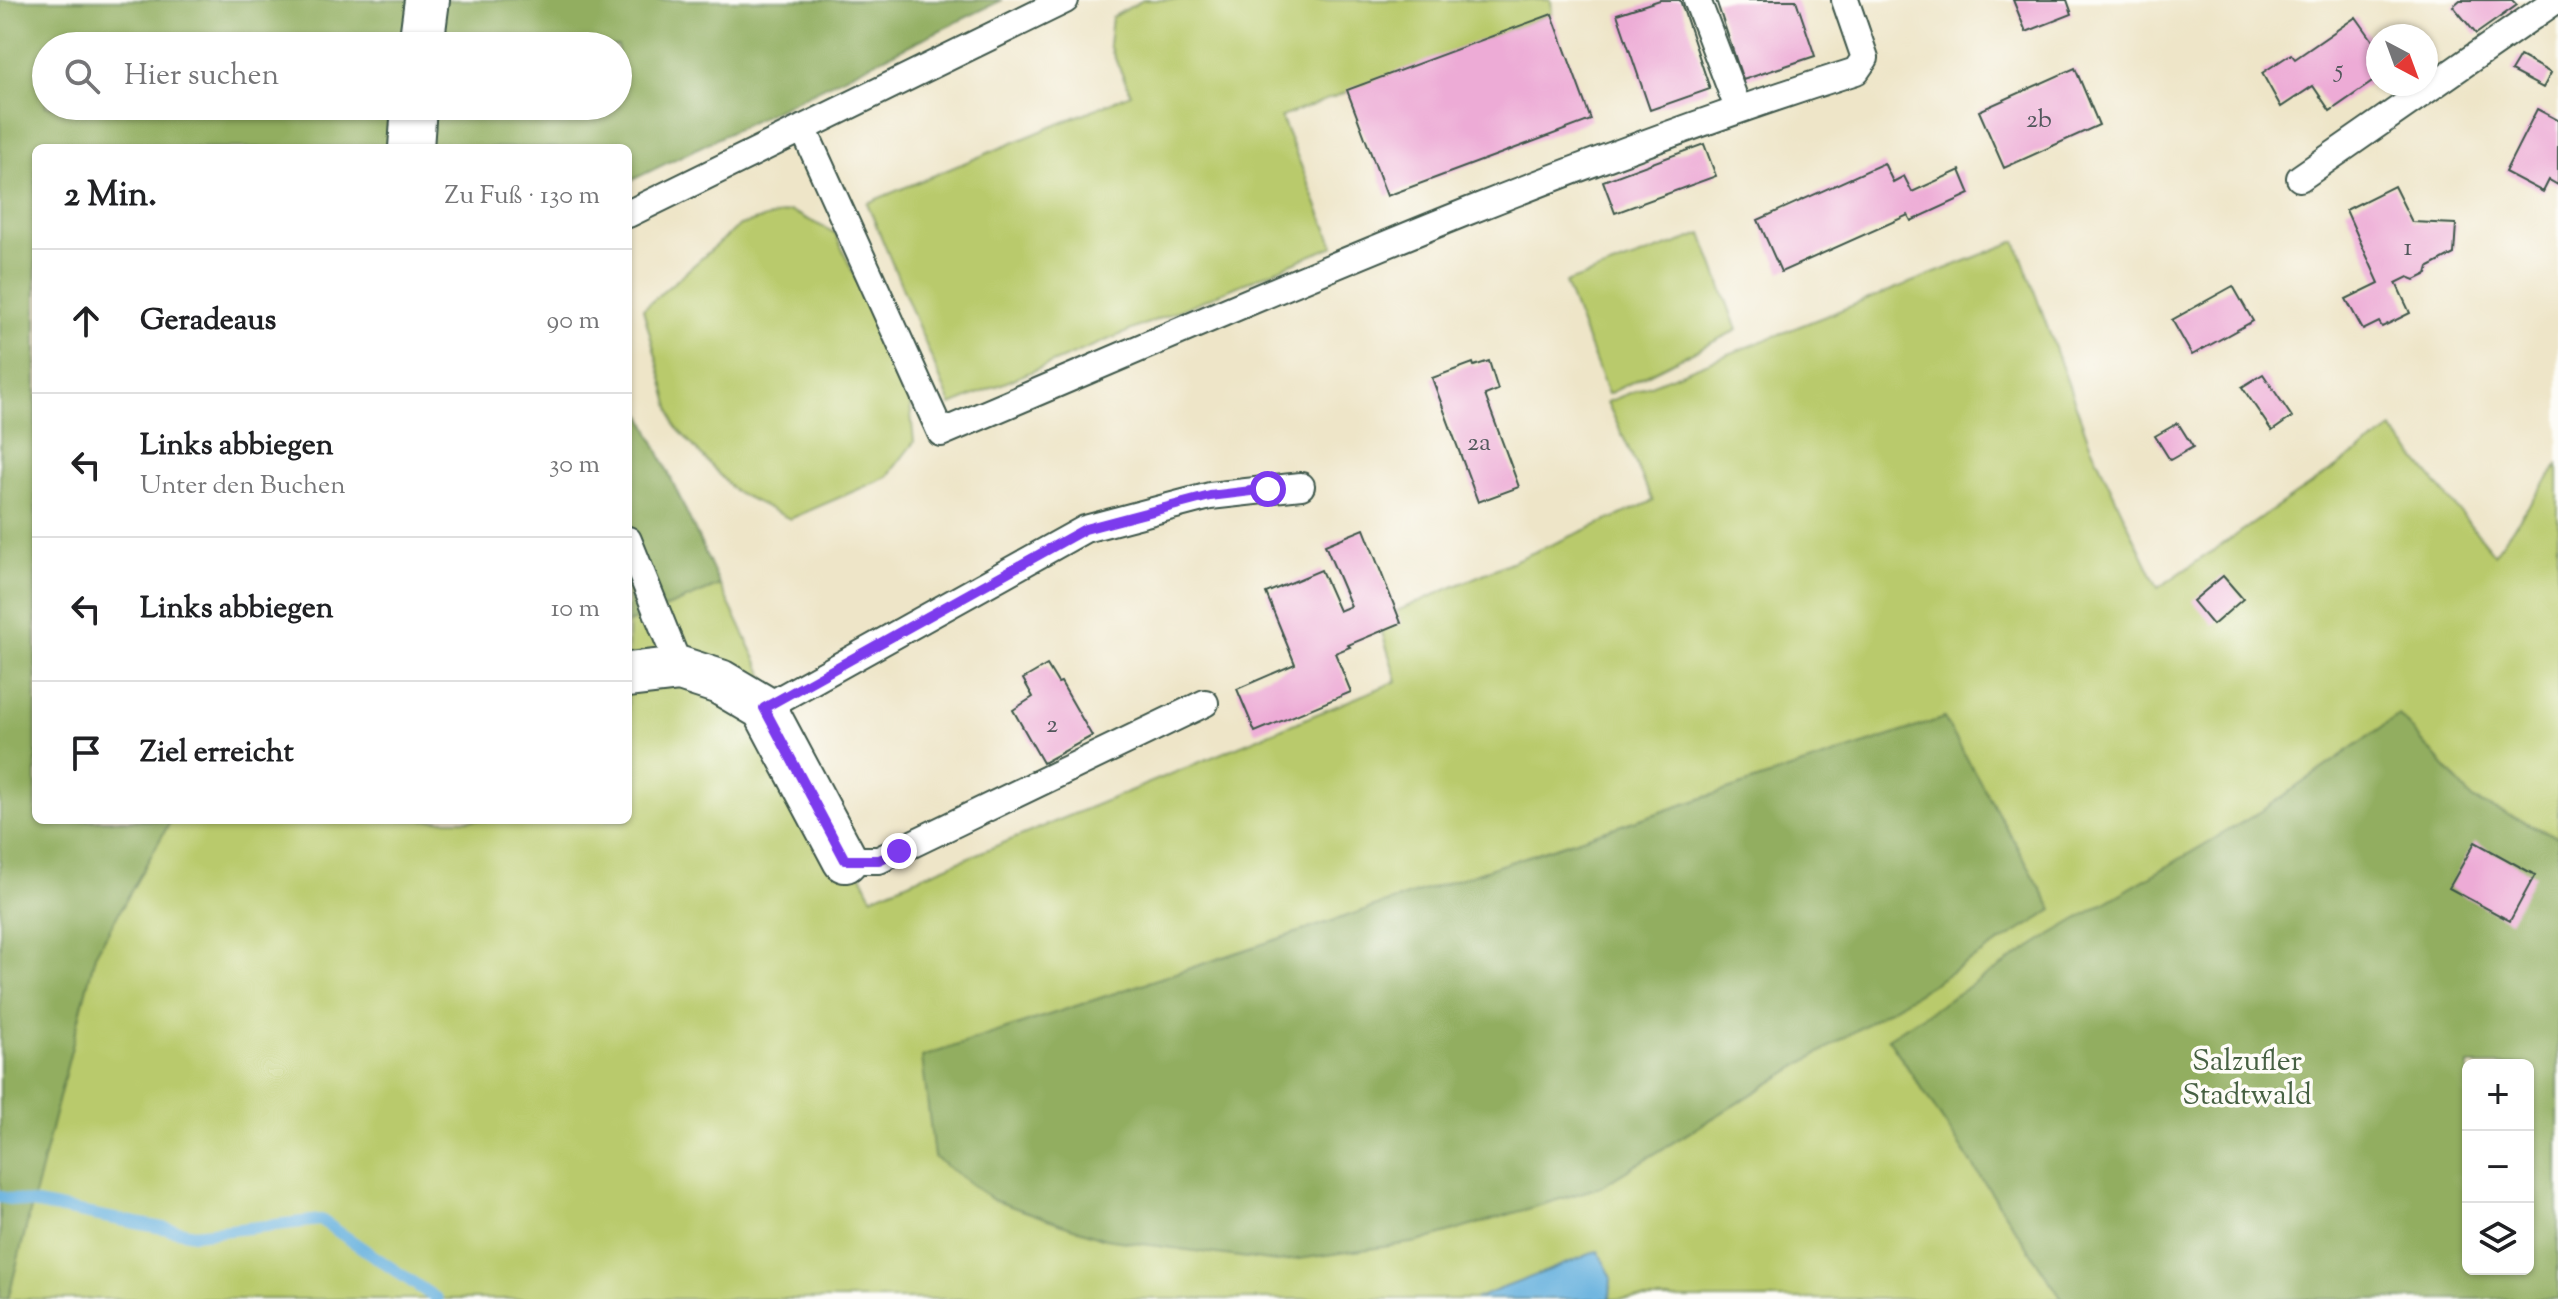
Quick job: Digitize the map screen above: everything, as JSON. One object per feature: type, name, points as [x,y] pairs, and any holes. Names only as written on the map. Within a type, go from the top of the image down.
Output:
[{"type":"street","points":[[423,32],[427,0]]},
{"type":"street","points":[[411,144],[413,120]]},
{"type":"street","points":[[632,675],[680,669],[720,682],[764,708],[845,860]]},
{"type":"lane","points":[[632,212],[1065,0]]},
{"type":"lane","points":[[1697,0],[1738,108]]},
{"type":"lane","points":[[803,128],[941,433],[1500,197],[1738,108],[1856,71],[1865,58],[1845,0]]},
{"type":"lane","points":[[2300,178],[2556,0]]},
{"type":"lane","points":[[764,708],[1085,529],[1210,496],[1301,486]]},
{"type":"lane","points":[[632,550],[680,669]]},
{"type":"lane","points":[[845,860],[879,860],[1205,703]]},
{"type":"green space","points":[[0,0],[1002,0],[632,180],[632,144],[32,144],[32,824],[169,824],[95,955],[8,1299],[0,1299]]},
{"type":"green space","points":[[1143,0],[1551,0],[1552,14],[1281,117],[1334,246],[951,405],[867,203],[1131,94],[1109,45],[1112,17]]},
{"type":"green space","points":[[791,211],[835,233],[909,395],[914,442],[887,477],[790,519],[734,491],[675,426],[643,309],[740,225]]},
{"type":"green space","points":[[1702,234],[1737,330],[1608,394],[1565,283]]},
{"type":"green space","points":[[2016,241],[2090,444],[2158,588],[2392,429],[2494,554],[2558,465],[2558,837],[2474,800],[2399,715],[2265,809],[2052,934],[1888,1038],[2062,1299],[1610,1299],[1611,1276],[1598,1251],[1475,1299],[8,1299],[95,955],[169,824],[632,824],[632,621],[720,585],[872,897],[1397,681],[1378,619],[1653,501],[1607,402]],"holes":[[[1943,718],[2053,910],[1600,1187]]]},
{"type":"green space","points":[[632,394],[720,585],[632,621]]},
{"type":"green space","name":"Salzufler Stadtwald","points":[[2399,715],[2474,800],[2558,837],[2558,1299],[2062,1299],[1888,1038],[2052,934],[2265,809]]},
{"type":"green space","points":[[1944,718],[2053,910],[1600,1187],[1418,1242],[1277,1262],[1105,1239],[993,1200],[934,1157],[922,1057]]},
{"type":"water","points":[[1598,1251],[1611,1276],[1610,1299],[1475,1299]]},
{"type":"building","points":[[1660,0],[1680,0],[1710,89],[1650,110],[1617,14]]},
{"type":"building","points":[[1716,0],[1796,0],[1815,56],[1743,80]]},
{"type":"building","points":[[2013,0],[2067,0],[2072,14],[2026,32]]},
{"type":"building","points":[[2460,0],[2512,0],[2517,5],[2476,34],[2453,6]]},
{"type":"building","points":[[1552,14],[1591,120],[1387,196],[1347,90]]},
{"type":"building","points":[[2356,17],[2366,31],[2366,86],[2330,111],[2313,86],[2281,107],[2262,73],[2291,54],[2295,59]]},
{"type":"building","points":[[2520,56],[2551,73],[2543,88],[2511,71]]},
{"type":"building","points":[[2075,68],[2099,125],[2004,168],[1979,111]]},
{"type":"building","points":[[2537,109],[2558,120],[2558,185],[2549,180],[2543,192],[2505,172]]},
{"type":"building","points":[[1704,144],[1716,176],[1615,213],[1603,181]]},
{"type":"building","points":[[1884,163],[1893,182],[1904,176],[1912,192],[1960,170],[1970,194],[1911,221],[1908,215],[1781,272],[1758,220]]},
{"type":"building","points":[[2394,186],[2412,222],[2456,224],[2454,254],[2429,267],[2427,274],[2415,280],[2408,277],[2396,283],[2410,313],[2382,327],[2379,322],[2363,330],[2346,299],[2379,283],[2346,210]]},
{"type":"building","points":[[2233,286],[2253,321],[2192,355],[2172,320]]},
{"type":"building","points":[[1489,361],[1498,390],[1485,395],[1519,487],[1478,502],[1432,378],[1473,363],[1474,366]]},
{"type":"building","points":[[2263,374],[2292,417],[2272,431],[2242,387]]},
{"type":"building","points":[[2178,423],[2193,447],[2170,460],[2155,436]]},
{"type":"building","points":[[1364,529],[1401,623],[1335,653],[1351,692],[1255,732],[1237,689],[1295,664],[1266,593],[1321,570],[1339,611],[1351,606],[1325,545]]},
{"type":"building","points":[[2223,576],[2243,599],[2213,625],[2193,601]]},
{"type":"building","points":[[1047,665],[1058,683],[1061,682],[1092,736],[1043,763],[1013,710],[1033,697],[1023,679]]},
{"type":"building","points":[[2475,842],[2535,875],[2510,921],[2449,888]]},
{"type":"waterway","points":[[0,1197],[194,1234],[321,1220],[437,1299]]},
{"type":"route","points":[[899,851],[879,860],[845,860],[764,708],[1085,529],[1210,496],[1268,489]]}]
